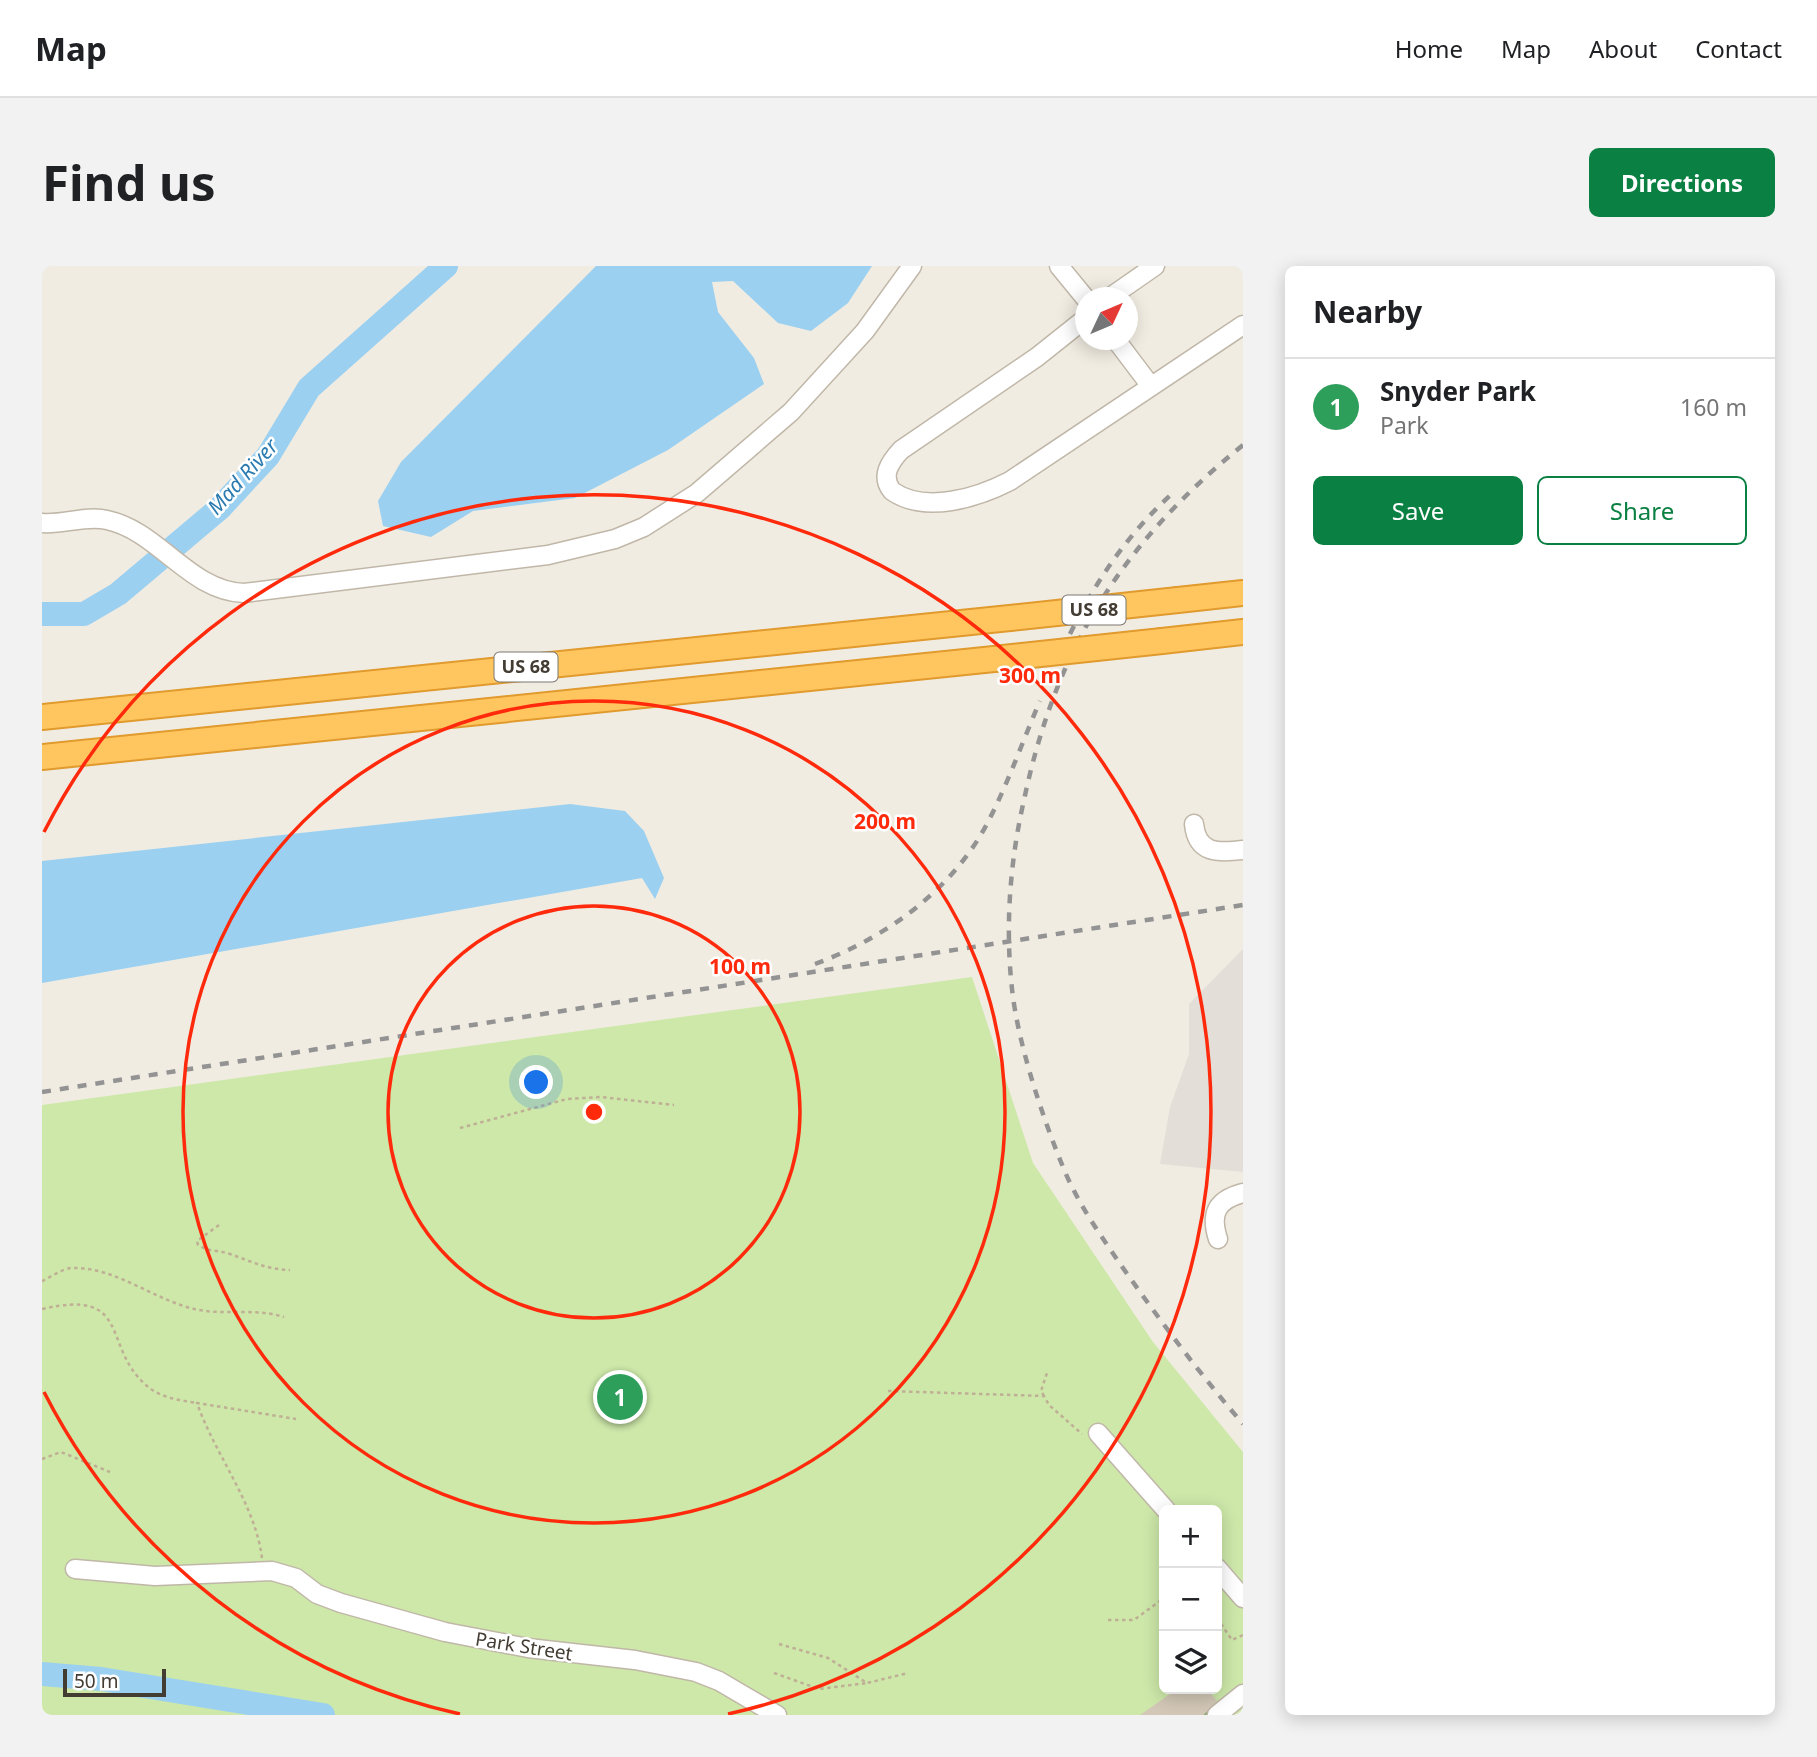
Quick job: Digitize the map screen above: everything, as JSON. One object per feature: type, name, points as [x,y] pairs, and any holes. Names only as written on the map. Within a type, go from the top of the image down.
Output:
[{"type":"highway","name":"US 68","points":[[42,717],[1243,593]]},
{"type":"highway","name":"US 68","points":[[42,757],[1243,632]]},
{"type":"street","points":[[42,523],[106,519],[147,541],[217,589],[244,593],[548,555],[606,542],[644,527],[697,493],[791,412],[865,331],[912,266]]},
{"type":"street","points":[[1059,266],[1076,287]]},
{"type":"street","points":[[1125,287],[1155,266]]},
{"type":"street","points":[[1075,327],[1037,357],[901,450],[887,469],[886,479],[892,491],[911,500],[927,502],[966,498],[990,491],[1086,431],[1150,385],[1243,325]]},
{"type":"street","points":[[1124,350],[1150,385]]},
{"type":"street","points":[[1194,824],[1198,841],[1204,848],[1212,851],[1243,850]]},
{"type":"street","points":[[1218,1239],[1212,1221],[1217,1208],[1229,1198],[1243,1193]]},
{"type":"street","points":[[1091,1434],[1161,1505]]},
{"type":"street","points":[[75,1569],[155,1576],[268,1568]]},
{"type":"street","name":"Park Street","points":[[268,1568],[296,1578],[317,1594],[341,1603],[445,1632],[528,1648],[635,1660],[696,1672],[719,1681],[777,1715]]},
{"type":"street","points":[[1222,1574],[1243,1598]]},
{"type":"street","points":[[1217,1715],[1243,1694]]},
{"type":"path","points":[[460,1128],[567,1099],[601,1097],[674,1105]]},
{"type":"path","points":[[219,1225],[197,1241],[198,1245],[208,1251],[234,1255],[257,1266],[290,1270]]},
{"type":"path","points":[[42,1281],[69,1268],[79,1269],[127,1282],[197,1310],[258,1311],[284,1318]]},
{"type":"path","points":[[42,1309],[75,1304],[90,1306],[103,1313],[114,1325],[130,1367],[147,1386],[165,1396],[296,1419]]},
{"type":"path","points":[[1048,1370],[1041,1391],[1049,1405],[1091,1434]]},
{"type":"path","points":[[888,1391],[1044,1396]]},
{"type":"path","points":[[197,1403],[209,1437],[248,1514],[268,1568]]},
{"type":"path","points":[[42,1459],[61,1452],[110,1472]]},
{"type":"path","points":[[1108,1620],[1135,1620],[1159,1602]]},
{"type":"path","points":[[1222,1625],[1232,1640],[1243,1635]]},
{"type":"path","points":[[779,1644],[828,1658],[867,1683]]},
{"type":"path","points":[[774,1673],[820,1689],[908,1674]]},
{"type":"shaded area","points":[[1243,949],[1243,1172],[1160,1164],[1170,1107],[1189,1054],[1189,1004]]},
{"type":"green space","points":[[972,977],[1033,1163],[1153,1342],[1243,1452],[1243,1715],[42,1715],[42,1105]]},
{"type":"water","points":[[596,266],[872,266],[848,303],[811,331],[778,323],[733,281],[712,282],[718,312],[754,358],[764,384],[668,450],[575,498],[473,511],[431,537],[383,526],[378,501],[401,462]]},
{"type":"water","points":[[570,804],[625,811],[644,831],[664,878],[655,899],[642,878],[42,983],[42,861]]},
{"type":"building","points":[[1170,1694],[1211,1694],[1217,1701],[1203,1715],[1140,1715]]},
{"type":"waterway","name":"Mad River","points":[[42,614],[84,614],[118,594],[220,508],[268,456],[309,388],[446,266]]},
{"type":"waterway","points":[[42,1674],[101,1679],[323,1715]]},
{"type":"railway","points":[[1243,445],[1162,520],[1129,560],[1100,602],[1075,647],[1055,694],[1024,800],[1015,846],[1009,918],[1012,989],[1025,1056],[1047,1125],[1069,1181],[1090,1219],[1137,1288],[1243,1424]]},
{"type":"railway","points":[[1070,634],[1115,557],[1143,523],[1175,491]]},
{"type":"railway","points":[[815,964],[892,925],[916,908],[957,868],[989,820],[1040,701]]},
{"type":"railway","points":[[42,1092],[1243,905]]},
{"type":"place","name":"Snyder Park","points":[[620,1397]]}]
